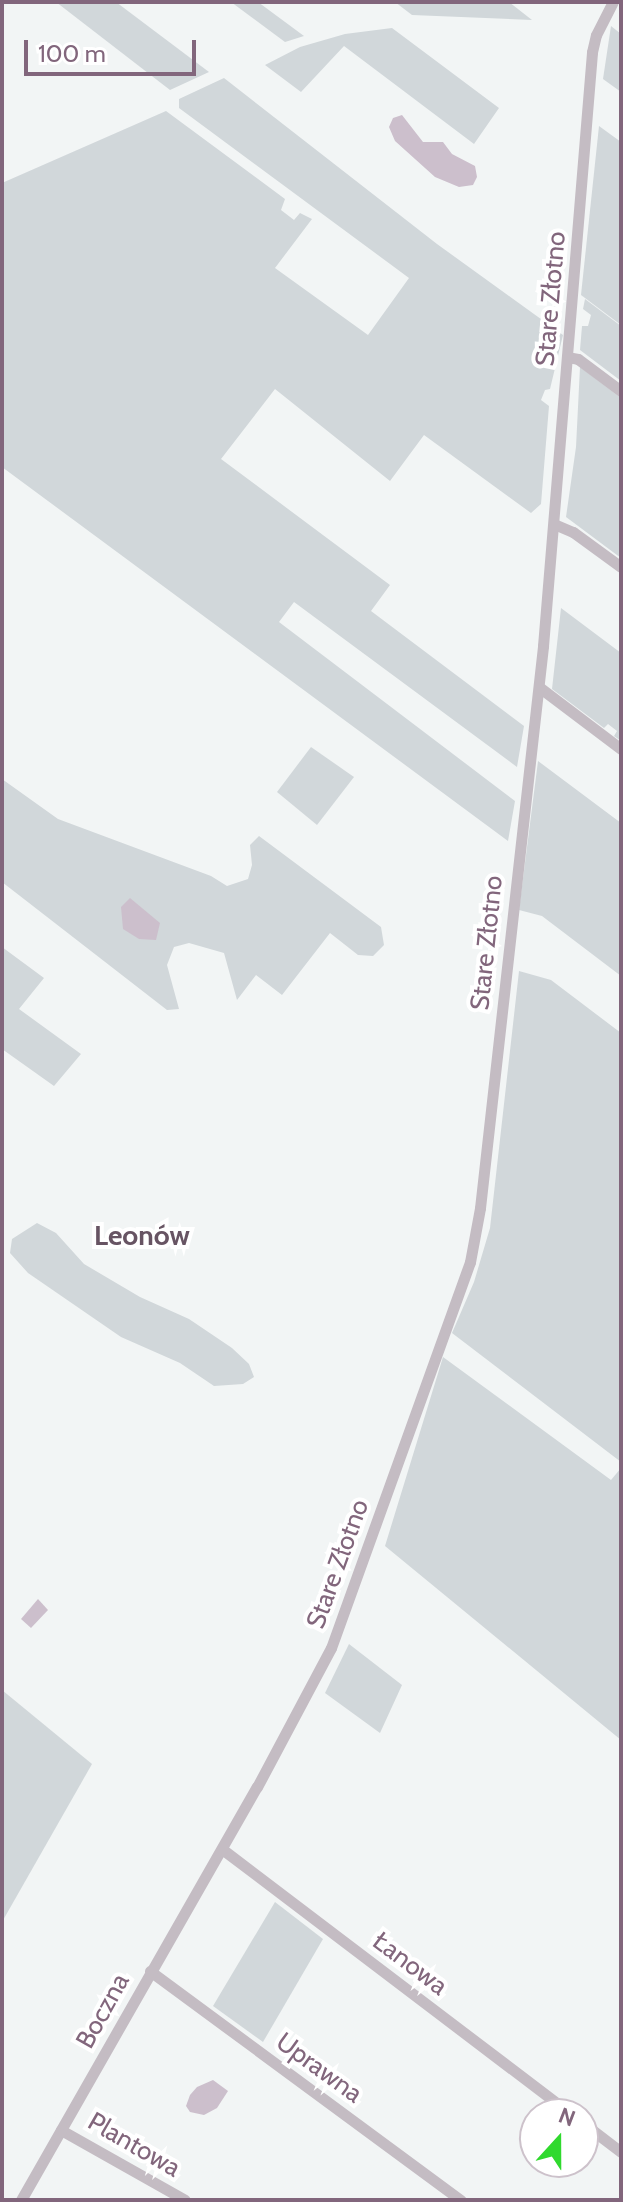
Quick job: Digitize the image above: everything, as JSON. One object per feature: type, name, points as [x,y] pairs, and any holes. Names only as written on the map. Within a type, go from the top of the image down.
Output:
[{"type":"street","name":"Stare Złotno","points":[[223,1847],[331,1648],[470,1262],[480,1208],[539,687],[592,52],[596,35],[613,2]]},
{"type":"street","points":[[567,357],[578,359],[621,391]]},
{"type":"street","points":[[554,524],[573,532],[621,567]]},
{"type":"street","points":[[539,687],[621,749]]},
{"type":"street","name":"Boczna","points":[[21,2200],[223,1847]]},
{"type":"street","name":"Łanowa","points":[[223,1847],[550,2098]]},
{"type":"street","name":"Uprawna","points":[[150,1971],[461,2200]]},
{"type":"street","name":"Plantowa","points":[[61,2130],[185,2200]]},
{"type":"street","points":[[599,2135],[621,2152]]},
{"type":"shaded area","points":[[56,2],[116,2],[209,72],[170,90]]},
{"type":"shaded area","points":[[231,2],[258,2],[304,36],[285,42]]},
{"type":"shaded area","points":[[395,2],[509,2],[532,20],[412,15]]},
{"type":"shaded area","points":[[611,26],[621,34],[621,92],[603,79]]},
{"type":"shaded area","points":[[392,28],[499,108],[474,144],[344,46],[301,92],[265,65],[300,47],[345,34]]},
{"type":"shaded area","points":[[224,78],[437,244],[563,335],[550,389],[545,390],[541,400],[549,406],[541,504],[531,513],[424,435],[390,481],[275,389],[221,459],[390,585],[371,611],[524,726],[517,767],[294,602],[279,622],[515,801],[508,841],[2,467],[2,183],[166,111],[285,199],[281,210],[294,220],[300,213],[312,219],[275,268],[368,335],[409,278],[179,108],[179,99]]},
{"type":"shaded area","points":[[402,115],[423,142],[443,142],[452,154],[475,166],[477,177],[473,185],[459,187],[435,177],[395,141],[389,127],[393,118]]},
{"type":"shaded area","points":[[599,126],[621,142],[621,325],[581,295]]},
{"type":"shaded area","points":[[585,299],[621,326],[621,381],[580,350],[582,326],[588,326],[591,315],[583,309]]},
{"type":"shaded area","points":[[580,367],[621,398],[621,558],[566,517],[576,447]]},
{"type":"shaded area","points":[[561,608],[621,653],[621,741],[614,736],[617,731],[608,724],[604,728],[552,689]]},
{"type":"shaded area","points":[[311,747],[354,777],[317,825],[277,792]]},
{"type":"shaded area","points":[[538,761],[621,823],[621,976],[542,916],[519,910]]},
{"type":"shaded area","points":[[2,779],[58,819],[211,876],[227,886],[248,879],[252,865],[250,845],[259,836],[381,927],[384,945],[373,956],[358,955],[330,933],[282,995],[256,975],[237,1000],[224,953],[189,943],[174,947],[167,965],[179,1009],[167,1010],[2,882]]},
{"type":"shaded area","points":[[130,898],[160,923],[156,940],[139,939],[123,929],[121,907]]},
{"type":"shaded area","points":[[2,947],[44,978],[19,1009],[81,1054],[54,1086],[2,1049]]},
{"type":"shaded area","points":[[519,971],[551,980],[621,1033],[621,1462],[452,1333],[474,1282],[490,1228]]},
{"type":"shaded area","points":[[37,1223],[56,1233],[84,1264],[140,1297],[189,1319],[232,1348],[249,1364],[254,1377],[243,1384],[214,1386],[180,1363],[121,1337],[28,1273],[10,1253],[12,1239]]},
{"type":"shaded area","points":[[443,1357],[611,1480],[621,1468],[621,1740],[385,1546]]},
{"type":"shaded area","points":[[38,1599],[48,1610],[31,1628],[21,1619]]},
{"type":"shaded area","points":[[349,1644],[402,1685],[380,1733],[325,1693]]},
{"type":"shaded area","points":[[2,1690],[92,1764],[2,1922]]},
{"type":"shaded area","points":[[275,1902],[323,1939],[263,2042],[213,2006]]},
{"type":"shaded area","points":[[213,2080],[228,2091],[217,2108],[204,2115],[190,2112],[186,2106],[190,2095],[197,2087]]},
{"type":"district","name":"Leonów","points":[[142,1235]]}]
